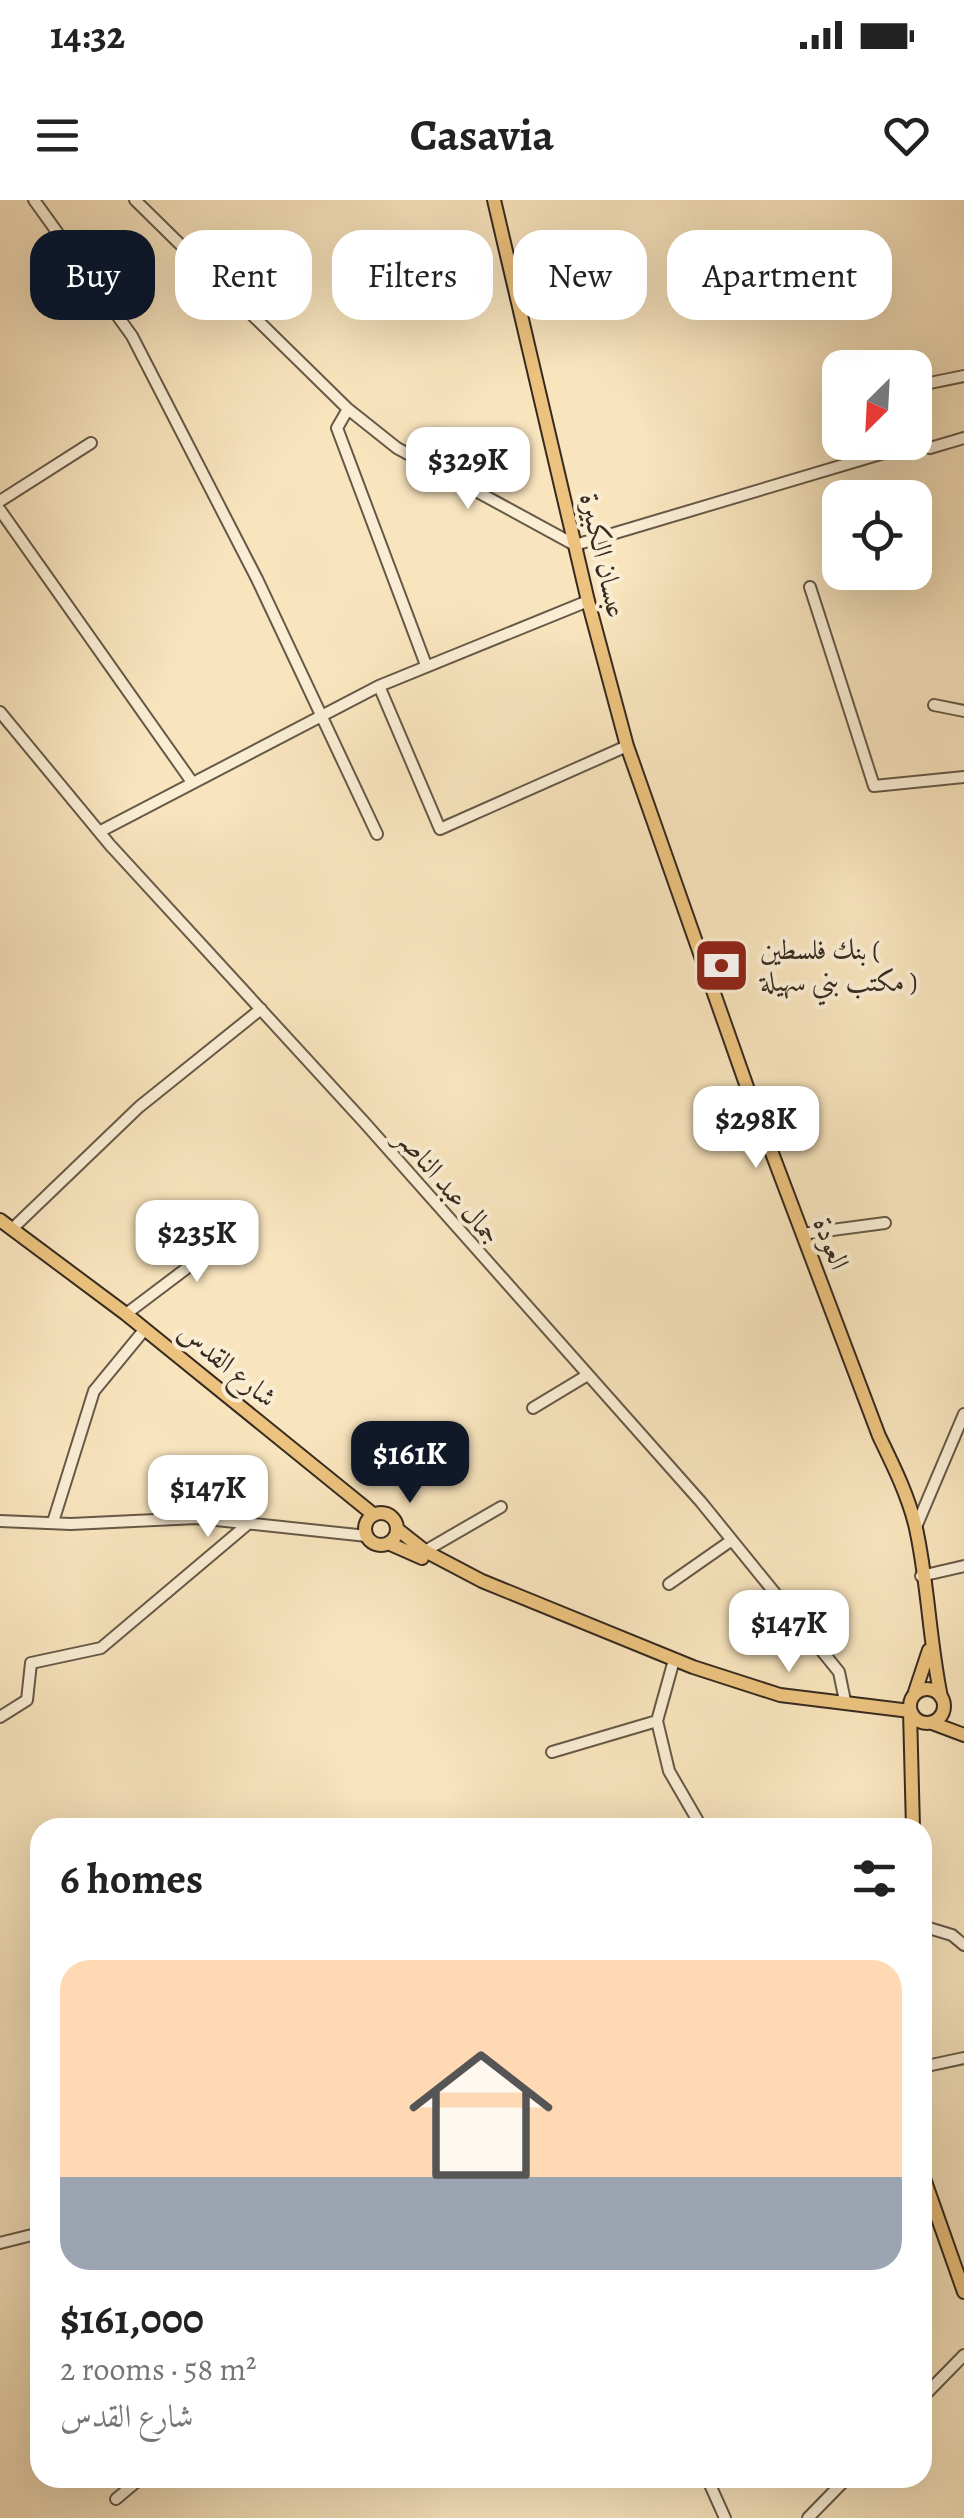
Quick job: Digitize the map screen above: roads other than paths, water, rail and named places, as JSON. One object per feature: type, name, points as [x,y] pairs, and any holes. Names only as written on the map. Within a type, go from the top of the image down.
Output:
[{"type":"main road","name":"عبسان الكبيرة","points":[[494,200],[611,688]]},
{"type":"main road","name":"العودة","points":[[611,688],[626,746],[802,1234],[916,1528],[930,1648],[943,1699]]},
{"type":"main road","name":"شارع القدس","points":[[6,1224],[145,1329],[374,1515]]},
{"type":"main road","points":[[674,1662],[529,1602],[425,1551],[397,1529],[391,1516],[374,1515],[366,1524],[367,1536],[377,1544],[388,1543],[535,1613],[631,1652],[780,1695],[880,1705],[912,1700],[927,1689],[943,1699],[964,1733]]},
{"type":"main road","points":[[388,1543],[397,1529]]},
{"type":"main road","name":"العودة","points":[[912,1700],[930,1648]]},
{"type":"main road","points":[[912,1744],[919,1726],[942,1721],[943,1699]]},
{"type":"main road","points":[[912,1700],[928,1722],[964,1733]]},
{"type":"main road","points":[[912,1700],[912,1818]]},
{"type":"main road","points":[[932,2201],[964,2292]]},
{"type":"street","points":[[34,200],[132,336],[322,715],[377,834]]},
{"type":"street","points":[[136,200],[348,409],[398,448],[574,546],[861,460]]},
{"type":"street","points":[[932,383],[964,376]]},
{"type":"street","points":[[348,409],[337,428],[426,665]]},
{"type":"street","points":[[932,447],[964,438]]},
{"type":"street","points":[[0,501],[90,443]]},
{"type":"street","points":[[0,510],[192,782]]},
{"type":"street","points":[[810,587],[874,786],[964,778]]},
{"type":"street","points":[[99,832],[379,686],[588,601]]},
{"type":"street","points":[[379,686],[440,829],[626,746]]},
{"type":"street","points":[[934,705],[964,711]]},
{"type":"street","name":"جمال عبد الناصر","points":[[0,712],[99,832],[732,1540],[839,1672],[845,1701]]},
{"type":"street","points":[[6,1224],[139,1107],[261,1009]]},
{"type":"street","points":[[802,1234],[886,1223]]},
{"type":"street","points":[[126,1314],[244,1225]]},
{"type":"street","points":[[52,1522],[94,1391],[145,1329]]},
{"type":"street","points":[[532,1408],[586,1376]]},
{"type":"street","points":[[916,1528],[964,1414]]},
{"type":"street","points":[[425,1551],[501,1507]]},
{"type":"street","points":[[0,1520],[197,1518],[367,1536]]},
{"type":"street","points":[[0,1716],[27,1700],[31,1663],[101,1648],[248,1524]]},
{"type":"street","points":[[670,1584],[732,1540]]},
{"type":"street","points":[[921,1576],[964,1566]]},
{"type":"street","points":[[674,1662],[658,1721],[669,1772],[696,1818]]},
{"type":"street","points":[[552,1752],[658,1721]]},
{"type":"street","points":[[932,1929],[952,1935],[964,1944]]},
{"type":"street","points":[[932,2065],[964,2058]]},
{"type":"street","points":[[0,2243],[30,2236]]},
{"type":"street","points":[[932,2388],[964,2355]]},
{"type":"street","points":[[116,2499],[129,2488]]},
{"type":"street","points":[[712,2488],[725,2518]]},
{"type":"street","points":[[808,2518],[836,2488]]},
{"type":"place","name":"بنك فلسطين ( مكتب بني سهيلة )","points":[[721,965]]}]
